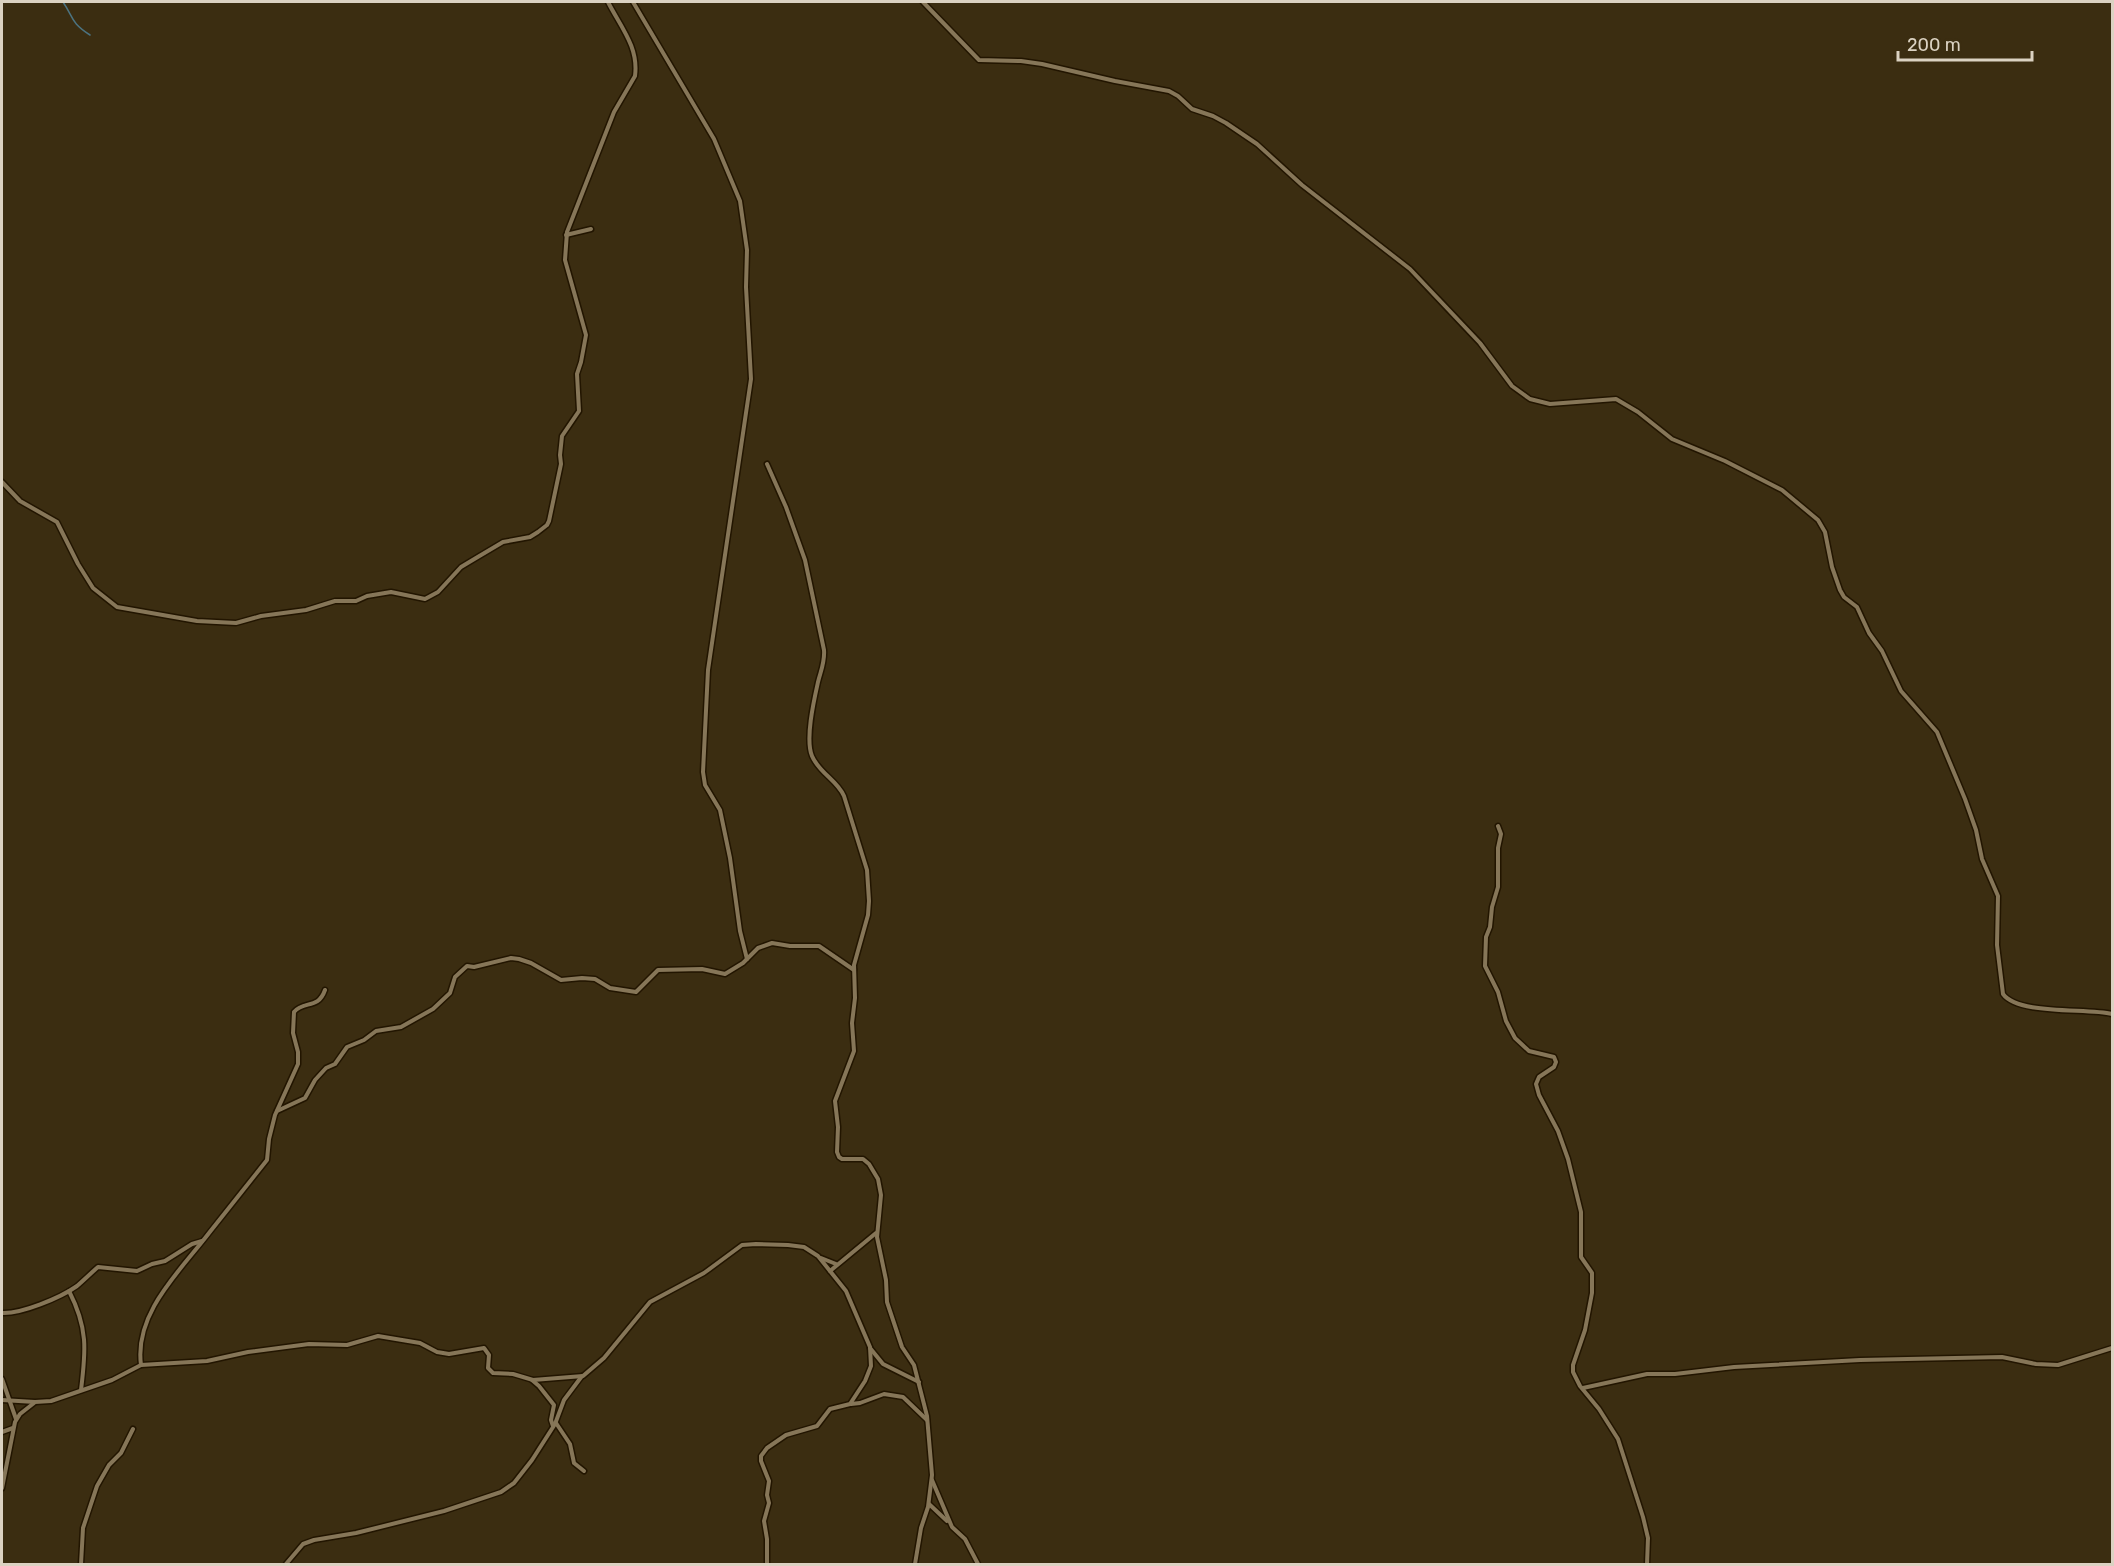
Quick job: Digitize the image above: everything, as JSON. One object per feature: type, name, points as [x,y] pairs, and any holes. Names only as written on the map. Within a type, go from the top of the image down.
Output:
[{"type":"street","points":[[2,482],[20,501],[57,522],[93,588],[122,609],[171,615],[181,619],[232,624],[261,616],[311,609],[336,601],[356,602],[367,596],[386,593],[428,597],[438,592],[467,563],[503,542],[530,537],[545,528],[549,521],[560,469],[562,436],[579,411],[577,374],[586,335],[565,260],[566,235],[614,112],[635,76],[634,55],[630,40],[608,2]]},
{"type":"street","points":[[633,2],[714,139],[731,175],[742,208],[747,251],[746,286],[751,379],[708,670],[703,772],[705,785],[720,810],[730,858],[740,931],[747,959]]},
{"type":"street","points":[[923,2],[979,60],[1042,64],[1169,91],[1178,96],[1192,110],[1213,116],[1226,123],[1257,144],[1302,185],[1410,269],[1480,343],[1512,386],[1522,394],[1541,403],[1550,404],[1616,399],[1638,412],[1672,439],[1764,480],[1782,490],[1812,514],[1825,532],[1832,567],[1840,590],[1844,597],[1857,607],[1901,691],[1937,732],[1965,799],[1978,837],[1982,859],[1998,896],[1997,945],[2003,994],[2009,1000],[2034,1007],[2112,1014]]},
{"type":"street","points":[[566,235],[591,229]]},
{"type":"street","points":[[767,464],[805,560],[824,650],[824,664],[810,739],[812,756],[822,772],[841,790],[844,796],[867,870],[868,915],[854,965],[855,998],[852,1023],[854,1051],[835,1101],[838,1127],[837,1152],[842,1159],[863,1159],[876,1174],[881,1195],[877,1233],[886,1280],[887,1302],[902,1347],[914,1365],[928,1422],[932,1459],[931,1479],[915,1564]]},
{"type":"street","points":[[1498,826],[1501,834],[1498,848],[1498,887],[1492,907],[1485,966],[1498,992],[1506,1021],[1515,1038],[1529,1051],[1554,1057],[1556,1062],[1554,1067],[1539,1077],[1536,1084],[1539,1095],[1566,1150],[1581,1212],[1581,1257],[1592,1273],[1591,1304],[1585,1330],[1572,1365],[1573,1372],[1618,1439],[1648,1538],[1647,1564]]},
{"type":"street","points":[[277,1111],[305,1098],[315,1080],[326,1068],[335,1064],[347,1047],[364,1040],[376,1031],[404,1026],[423,1016],[440,1003],[450,993],[455,977],[465,967],[511,958],[519,959],[561,980],[589,978],[610,988],[636,992],[658,970],[702,969],[725,974],[747,959],[758,948],[768,944],[813,945],[824,948],[855,970]]},
{"type":"street","points":[[141,1365],[140,1343],[153,1310],[172,1279],[267,1160],[269,1139],[277,1111],[298,1064],[298,1052],[293,1033],[294,1012],[300,1007],[321,999],[325,990]]},
{"type":"street","points":[[830,1271],[877,1233]]},
{"type":"street","points":[[2,1313],[17,1312],[69,1290],[98,1268],[137,1271],[148,1265],[165,1261],[192,1244],[203,1241]]},
{"type":"street","points":[[286,1564],[303,1544],[314,1539],[362,1532],[444,1511],[501,1492],[514,1483],[554,1425],[564,1400],[582,1376],[604,1358],[651,1302],[704,1273],[737,1248],[750,1244],[804,1247],[837,1265]]},
{"type":"street","points":[[818,1256],[846,1291],[870,1347],[883,1364],[919,1382]]},
{"type":"street","points":[[69,1290],[81,1316],[83,1328],[85,1348],[81,1390]]},
{"type":"street","points":[[2,1400],[51,1401],[112,1380],[141,1365],[207,1361],[248,1352],[309,1344],[347,1345],[384,1336],[420,1343],[437,1352],[449,1354],[484,1348],[489,1355],[487,1365],[490,1371],[513,1374],[531,1380],[544,1381],[582,1376]]},
{"type":"street","points":[[850,1404],[865,1381],[871,1366],[870,1347]]},
{"type":"street","points":[[1582,1388],[1647,1374],[1675,1374],[1734,1366],[1995,1357],[2058,1365],[2112,1348]]},
{"type":"street","points":[[2,1379],[16,1419]]},
{"type":"street","points":[[531,1380],[539,1386],[554,1406],[551,1420],[570,1444],[574,1463],[584,1471]]},
{"type":"street","points":[[767,1564],[764,1521],[770,1481],[762,1466],[761,1456],[767,1448],[786,1435],[817,1426],[830,1409],[860,1403],[884,1394],[903,1397],[928,1422]]},
{"type":"street","points":[[2,1488],[16,1419],[35,1402]]},
{"type":"street","points":[[2,1432],[13,1428]]},
{"type":"street","points":[[81,1564],[82,1528],[93,1495],[102,1475],[121,1453],[133,1429]]},
{"type":"street","points":[[2,1472],[7,1467]]},
{"type":"street","points":[[931,1479],[954,1531],[965,1539],[978,1564]]},
{"type":"street","points":[[928,1504],[950,1523]]},
{"type":"street","points":[[925,1517],[936,1513]]},
{"type":"waterway","points":[[63,2],[76,23],[90,35]]}]
